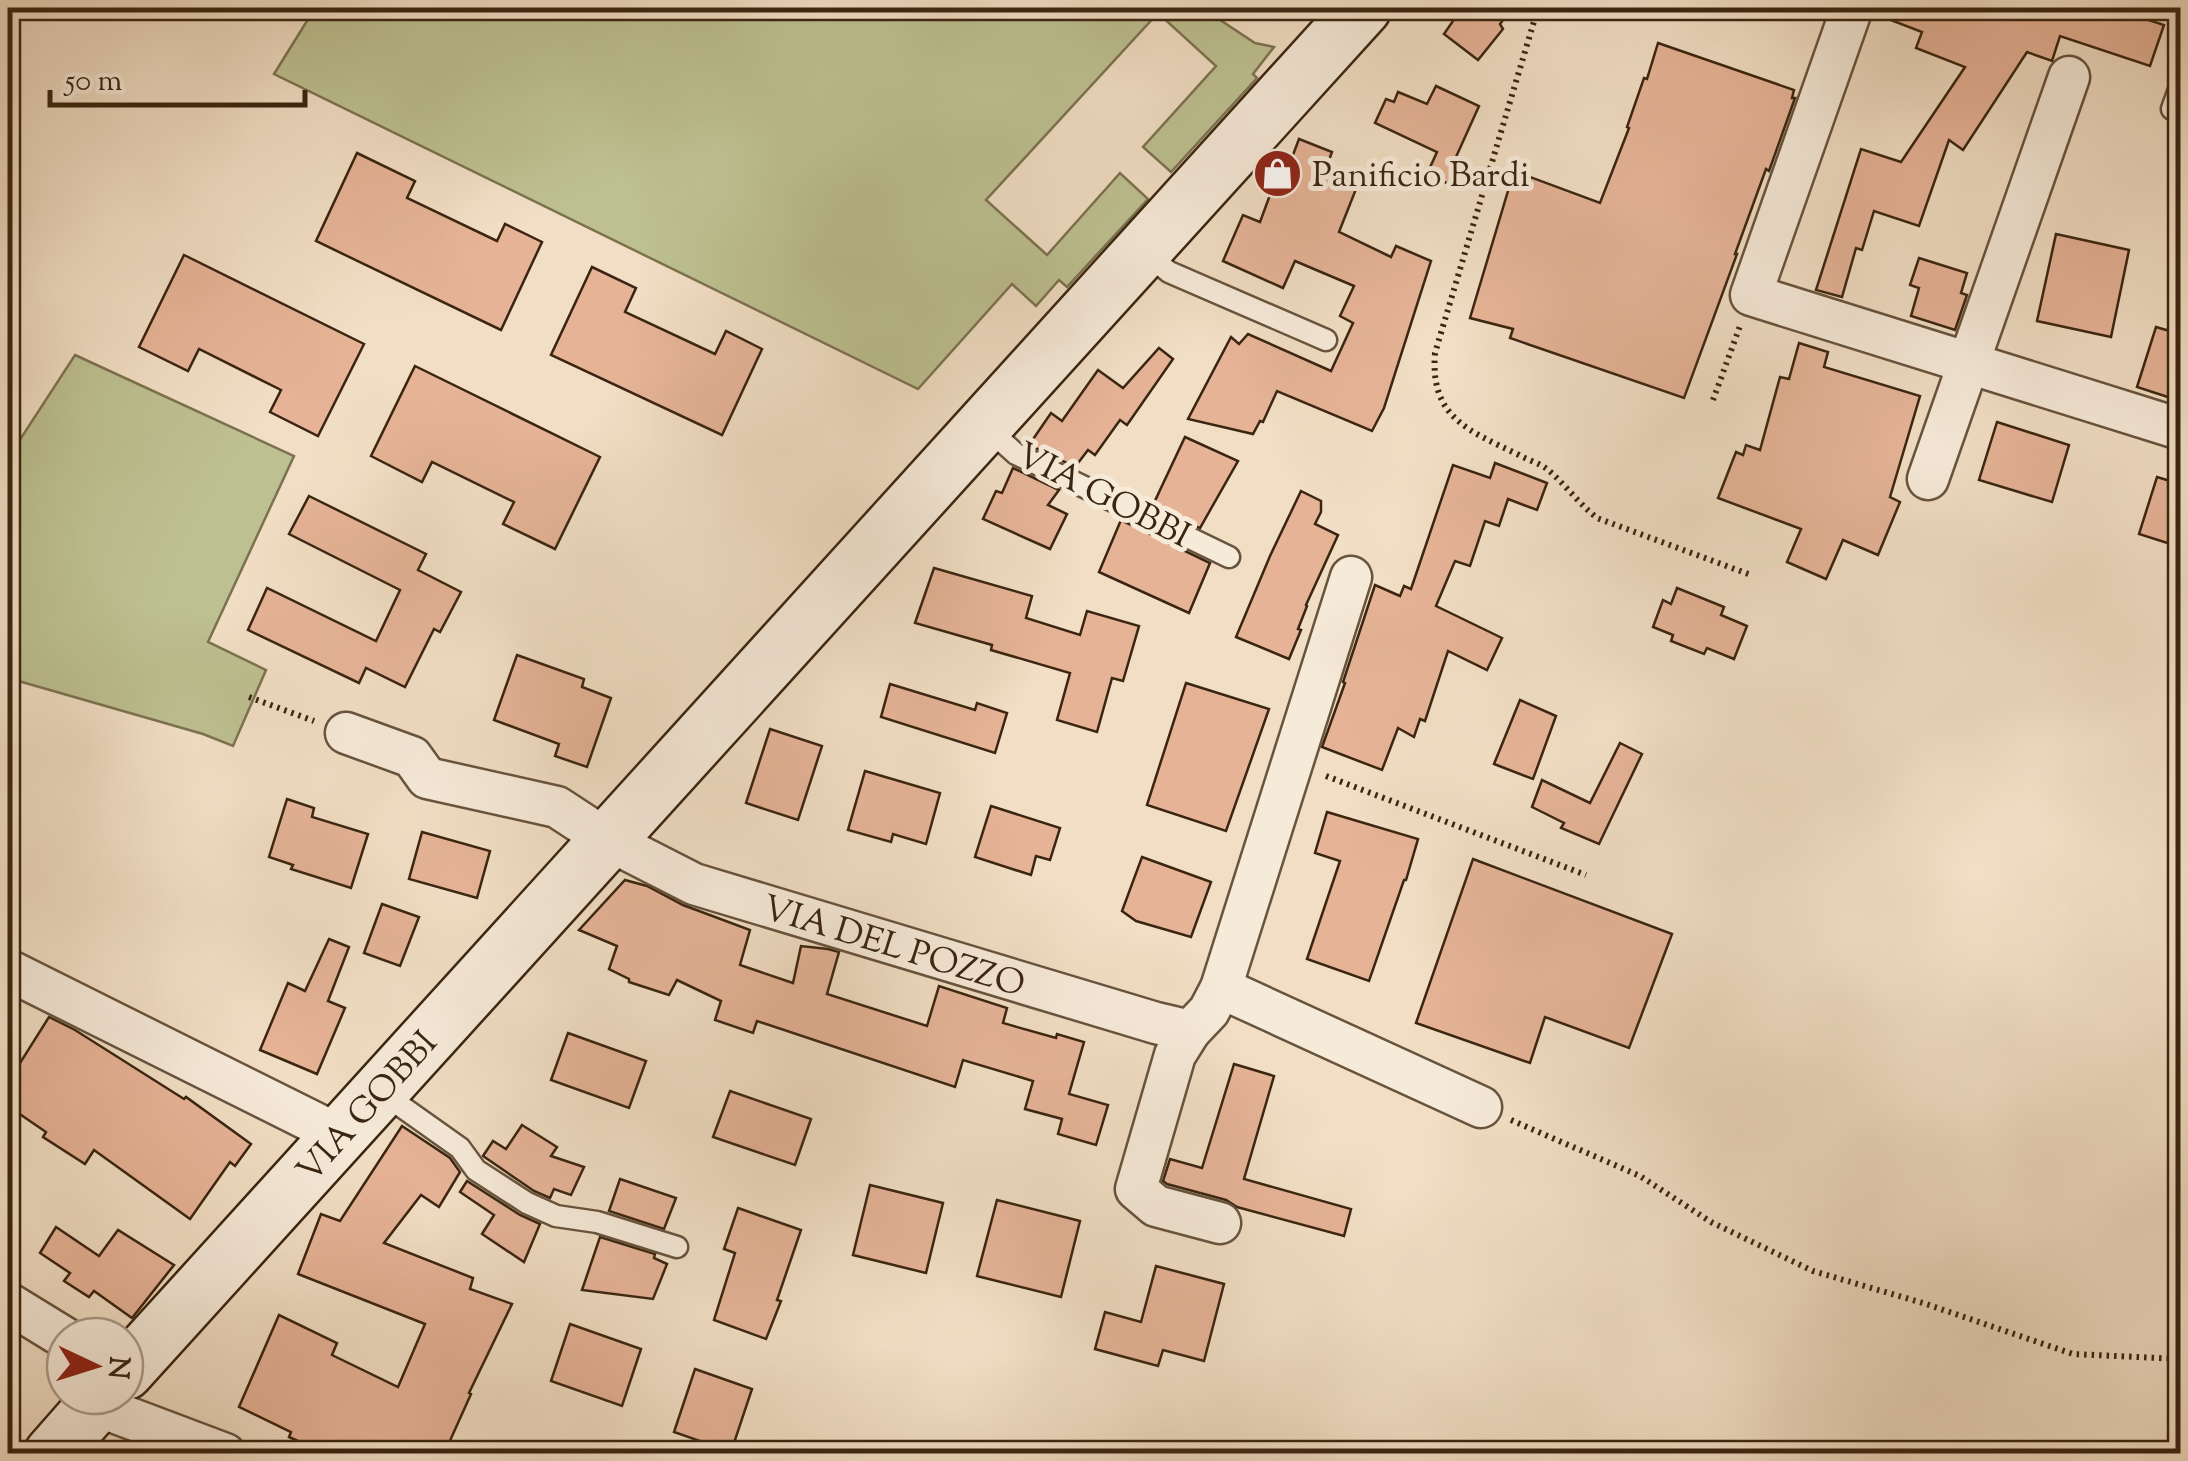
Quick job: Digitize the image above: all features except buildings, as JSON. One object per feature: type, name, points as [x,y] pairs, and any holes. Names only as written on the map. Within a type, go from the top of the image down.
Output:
[{"type":"street","name":"VIA GOBBI","points":[[145,1350],[1363,8]]},
{"type":"street","points":[[1852,8],[1751,295],[2180,428]]},
{"type":"street","points":[[1928,479],[2069,78]]},
{"type":"street","points":[[1220,1222],[1156,1206],[1136,1189],[1175,1055],[1209,1011],[1221,988],[1352,577]]},
{"type":"street","points":[[346,733],[412,757],[426,778],[557,807],[606,839]]},
{"type":"street","name":"VIA DEL POZZO","points":[[606,839],[694,884],[1190,1031]]},
{"type":"street","points":[[8,970],[339,1136]]},
{"type":"street","points":[[1221,988],[1481,1107]]},
{"type":"street","points":[[8,1304],[45,1326]]},
{"type":"street","points":[[145,1411],[224,1454]]},
{"type":"street","name":"VIA GOBBI","points":[[52,1454],[86,1416]]},
{"type":"lane","points":[[2172,109],[2180,87]]},
{"type":"lane","points":[[1142,250],[1168,272],[1326,340]]},
{"type":"lane","name":"VIA GOBBI","points":[[983,425],[1016,454],[1228,557]]},
{"type":"lane","points":[[379,1091],[460,1148],[476,1170],[527,1203],[556,1216],[597,1222],[677,1247]]},
{"type":"path","points":[[1538,8],[1434,352],[1433,371],[1441,402],[1466,429],[1546,468],[1596,518],[1751,575]]},
{"type":"path","points":[[1713,400],[1751,295]]},
{"type":"path","points":[[249,697],[346,733]]},
{"type":"path","points":[[1292,763],[1586,875]]},
{"type":"path","points":[[1481,1107],[1640,1176],[1711,1222],[1813,1271],[2073,1354],[2180,1358]]},
{"type":"green space","points":[[315,8],[1202,8],[1255,43],[1274,47],[1253,74],[1257,78],[1171,172],[1143,147],[1216,66],[1158,13],[986,200],[1047,255],[1120,173],[1148,199],[1067,287],[1059,280],[1036,306],[1012,284],[918,389],[274,74]]},
{"type":"green space","points":[[75,355],[294,456],[208,642],[266,670],[233,746],[8,678],[8,458]]},
{"type":"place","name":"Panificio Bardi","points":[[1277,174]]}]
